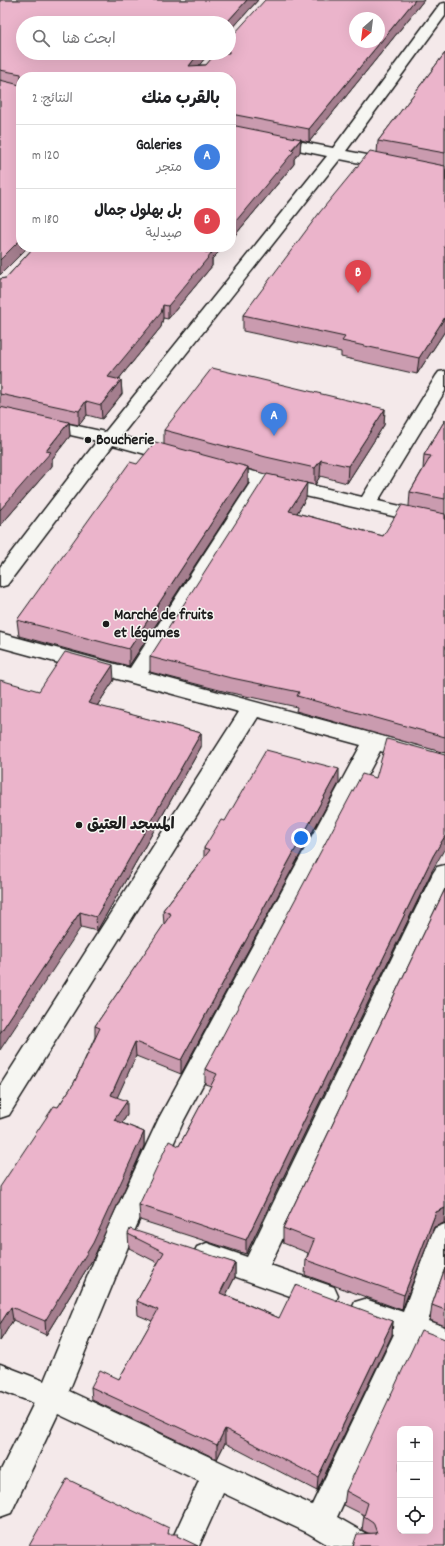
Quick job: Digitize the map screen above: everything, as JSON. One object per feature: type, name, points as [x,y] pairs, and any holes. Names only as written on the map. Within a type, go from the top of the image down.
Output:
[{"type":"street","points":[[0,582],[109,438],[337,153],[445,7]]},
{"type":"street","points":[[236,133],[445,175]]},
{"type":"street","points":[[366,504],[445,376]]},
{"type":"street","points":[[0,414],[109,438],[261,480],[445,522]]},
{"type":"street","points":[[135,677],[261,480]]},
{"type":"street","points":[[0,640],[445,761]]},
{"type":"street","points":[[0,1108],[252,709]]},
{"type":"street","points":[[0,1503],[133,1231],[172,1118],[374,741]]},
{"type":"street","points":[[254,1270],[445,873]]},
{"type":"street","points":[[319,1523],[411,1328],[445,1236]]},
{"type":"street","points":[[181,1246],[254,1270],[445,1340]]},
{"type":"street","points":[[0,1377],[52,1397],[216,1476],[319,1523],[359,1546]]},
{"type":"street","points":[[184,1546],[216,1476]]},
{"type":"building","points":[[0,0],[247,0],[233,16],[16,16],[16,60],[194,60],[189,66],[206,65],[210,60],[236,60],[236,32],[265,0],[415,0],[385,37],[385,12],[349,12],[349,48],[376,48],[309,129],[236,115],[236,72],[16,72],[0,70]]},
{"type":"building","points":[[445,53],[445,153],[378,141]]},
{"type":"building","points":[[0,80],[16,84],[16,244],[0,260]]},
{"type":"building","points":[[236,126],[301,139],[291,150],[294,151],[236,221]]},
{"type":"building","points":[[370,151],[445,166],[445,317],[419,358],[342,341],[345,337],[243,315],[320,212]]},
{"type":"building","points":[[29,252],[212,253],[168,306],[163,305],[161,313],[108,377],[121,380],[101,405],[86,401],[79,411],[0,394],[0,279],[6,278]]},
{"type":"building","points":[[212,368],[385,409],[348,466],[321,460],[315,468],[266,457],[164,430]]},
{"type":"building","points":[[0,407],[69,422],[46,451],[51,452],[0,510]]},
{"type":"building","points":[[445,420],[445,499],[410,492],[431,456],[424,455]]},
{"type":"building","points":[[155,442],[248,467],[129,649],[17,620],[130,462],[137,464]]},
{"type":"building","points":[[267,474],[307,483],[289,511],[383,536],[402,505],[445,514],[445,737],[297,696],[299,692],[227,677],[150,657]]},
{"type":"building","name":"المسجد العتيق","points":[[65,652],[113,665],[88,703],[201,733],[96,917],[80,912],[0,1033],[0,680],[39,691]]},
{"type":"building","points":[[387,739],[445,755],[445,836],[433,856],[246,1240],[139,1205],[169,1141],[179,1146],[217,1074],[205,1069],[362,774],[376,778]]},
{"type":"building","points":[[266,750],[339,769],[181,1060],[135,1042],[111,1095],[127,1101],[114,1120],[144,1132],[93,1243],[45,1321],[11,1307],[0,1324],[0,1187],[54,1106],[58,1107],[74,1083],[100,1028],[95,1026],[171,914],[163,910],[210,850],[204,848],[221,820],[225,821]]},
{"type":"building","points":[[445,889],[445,1208],[436,1212],[404,1295],[306,1260],[314,1240],[283,1228]]},
{"type":"building","points":[[130,1229],[235,1263],[220,1293],[279,1318],[295,1285],[393,1321],[318,1477],[225,1429],[217,1445],[91,1387],[100,1370],[119,1379],[158,1310],[137,1301],[164,1252],[128,1234]]},
{"type":"building","points":[[445,1268],[445,1310],[432,1305]]},
{"type":"building","points":[[421,1330],[445,1339],[445,1546],[353,1546],[357,1534],[377,1533],[373,1522],[364,1516],[368,1503],[346,1491]]},
{"type":"building","points":[[67,1479],[169,1528],[168,1534],[178,1534],[177,1536],[198,1546],[29,1546]]},
{"type":"place","name":"بل بهلول جمال","points":[[358,293]]},
{"type":"place","name":"Galeries","points":[[274,436]]},
{"type":"place","name":"Boucherie","points":[[88,440]]},
{"type":"place","name":"Marché de fruits et légumes","points":[[106,624]]},
{"type":"place","name":"المسجد العتيق","points":[[79,825]]}]
